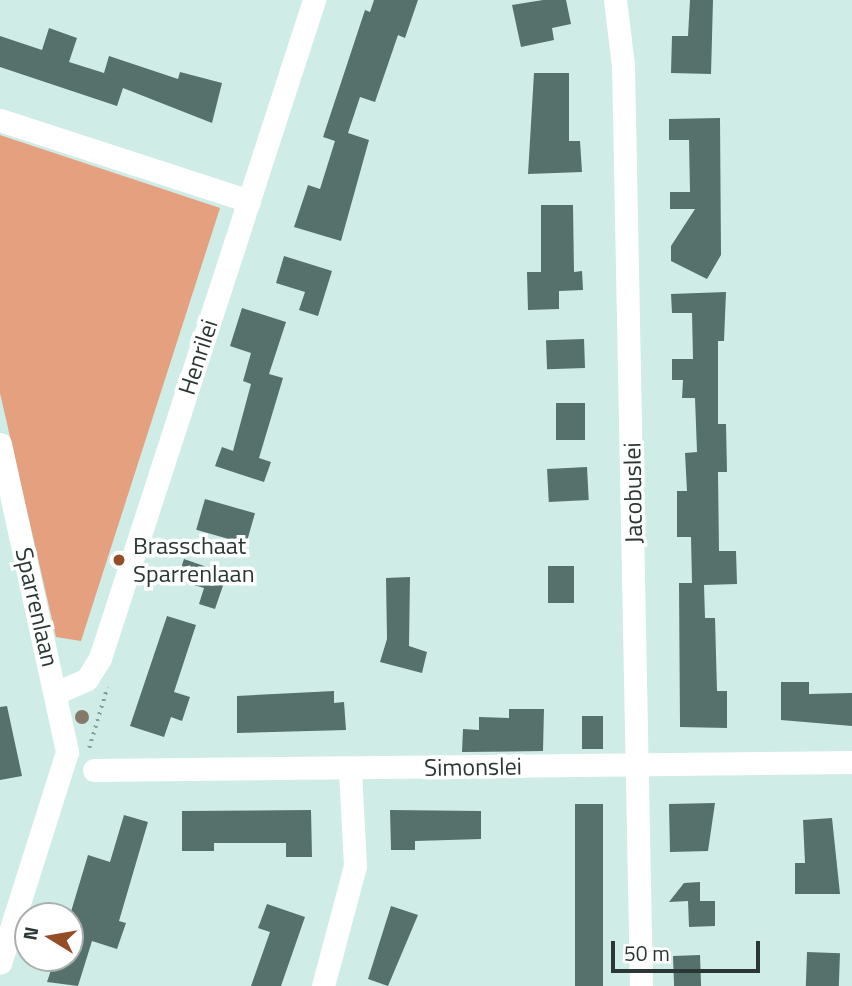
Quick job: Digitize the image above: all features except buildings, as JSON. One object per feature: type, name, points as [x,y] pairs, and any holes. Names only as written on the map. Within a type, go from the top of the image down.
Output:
[{"type":"street","name":"Henrilei","points":[[56,693],[87,680],[100,658],[314,0]]},
{"type":"street","name":"Jacobuslei","points":[[615,0],[623,65],[641,986]]},
{"type":"street","points":[[0,120],[249,201]]},
{"type":"street","name":"Sparrenlaan","points":[[0,444],[65,728],[64,770],[0,963]]},
{"type":"street","name":"Simonslei","points":[[94,770],[350,770],[637,763],[852,762]]},
{"type":"street","points":[[323,986],[355,866],[350,770]]},
{"type":"shaded area","points":[[0,135],[220,208],[81,641],[56,637],[0,393]]},
{"type":"place","name":"Brasschaat Sparrenlaan","points":[[119,560]]}]
